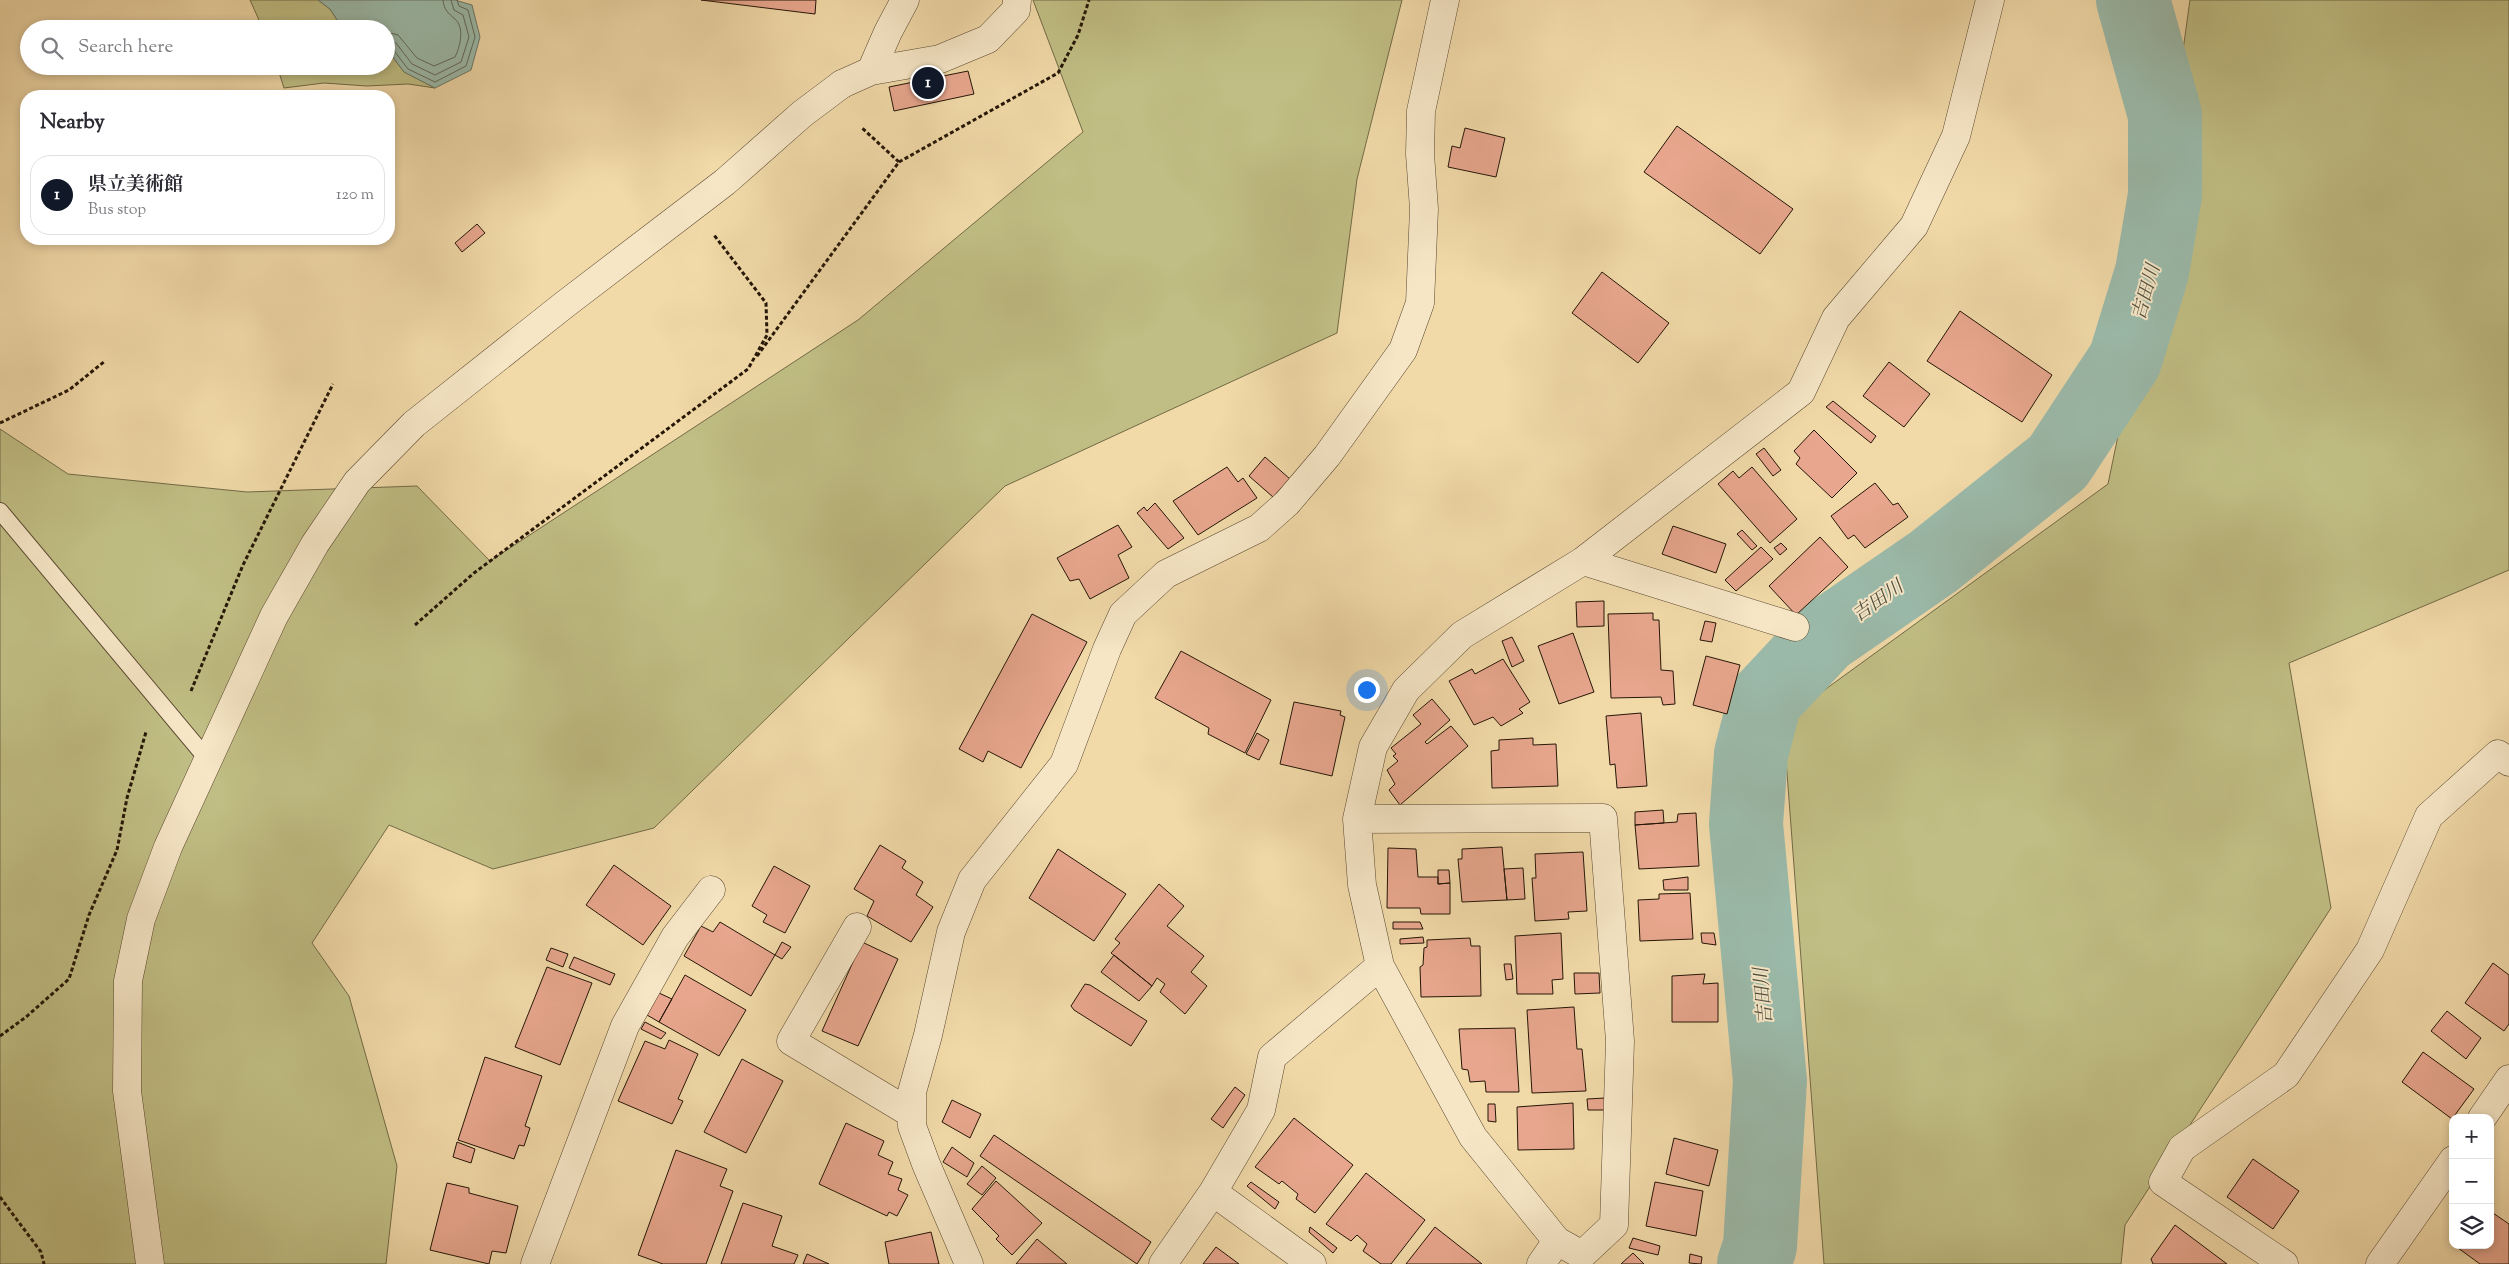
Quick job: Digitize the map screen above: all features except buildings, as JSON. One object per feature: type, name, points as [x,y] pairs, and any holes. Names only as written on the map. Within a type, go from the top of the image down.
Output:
[{"type":"street","points":[[871,71],[888,32],[905,0]]},
{"type":"street","points":[[150,1264],[126,1091],[128,981],[141,919],[168,847],[274,616],[315,544],[356,482],[414,424],[725,182],[802,114],[842,84],[871,71],[940,59],[988,39],[1016,10],[1017,0]]},
{"type":"street","points":[[969,1264],[926,1164],[912,1126],[912,1092],[928,1035],[951,932],[972,880],[1064,764],[1106,649],[1123,614],[1166,574],[1259,528],[1280,509],[1327,456],[1403,350],[1420,303],[1424,209],[1420,154],[1421,111],[1445,0]]},
{"type":"street","points":[[1357,820],[1603,818],[1620,1041],[1614,1225],[1582,1255],[1556,1241],[1473,1137],[1380,966],[1362,886],[1357,820],[1373,748],[1406,690],[1462,635],[1583,561],[1801,392],[1836,318],[1914,226],[1956,136],[1990,0]]},
{"type":"street","points":[[1583,561],[1795,627]]},
{"type":"street","points":[[2284,1264],[2163,1182],[2182,1148],[2286,1075],[2370,950],[2429,816],[2498,754],[2509,762]]},
{"type":"street","points":[[535,1264],[625,1026],[675,937],[711,890]]},
{"type":"street","points":[[857,927],[791,1041],[912,1114]]},
{"type":"street","points":[[1163,1264],[1213,1192],[1261,1110],[1272,1057],[1380,966]]},
{"type":"street","points":[[2485,1114],[2509,1079]]},
{"type":"street","points":[[2380,1264],[2449,1166]]},
{"type":"street","points":[[1213,1192],[1312,1264]]},
{"type":"street","points":[[1540,1264],[1556,1241]]},
{"type":"lane","points":[[0,511],[208,760]]},
{"type":"path","points":[[415,625],[474,573],[748,368],[899,162],[1058,73],[1078,36],[1089,0]]},
{"type":"path","points":[[861,126],[899,162]]},
{"type":"path","points":[[692,207],[766,303],[767,335],[748,368]]},
{"type":"path","points":[[0,424],[70,390],[104,361]]},
{"type":"path","points":[[0,1036],[8,1032],[69,979],[89,915],[117,850],[129,787],[156,698],[190,693],[243,565],[333,384]]},
{"type":"path","points":[[0,1197],[41,1252],[44,1264]]},
{"type":"shaded area","points":[[250,0],[318,0],[330,9],[337,20],[259,20]]},
{"type":"shaded area","points":[[1033,0],[1402,0],[1357,179],[1337,333],[1005,486],[654,828],[493,869],[389,825],[312,943],[349,996],[397,1166],[386,1264],[0,1264],[0,429],[68,474],[247,492],[417,486],[490,561],[858,320],[1083,132]]},
{"type":"shaded area","points":[[2190,0],[2509,0],[2509,570],[2289,663],[2331,908],[2125,1225],[2121,1264],[1824,1264],[1783,720],[2108,484],[2152,272]]},
{"type":"shaded area","points":[[395,60],[404,72],[435,88],[408,84],[367,86],[324,83],[284,88],[280,75],[395,75]]},
{"type":"water","points":[[318,0],[455,0],[472,5],[480,37],[471,70],[435,88],[404,72],[395,60],[395,20],[337,20],[330,9]]},
{"type":"waterway","name":"吉田川","points":[[1754,1264],[1760,1246],[1770,1081],[1746,824],[1751,754],[1765,700],[1824,637],[1933,562],[2058,462],[2125,360],[2152,272],[2165,195],[2165,115],[2133,0]]},
{"type":"place","name":"県立美術館","points":[[928,83]]}]
